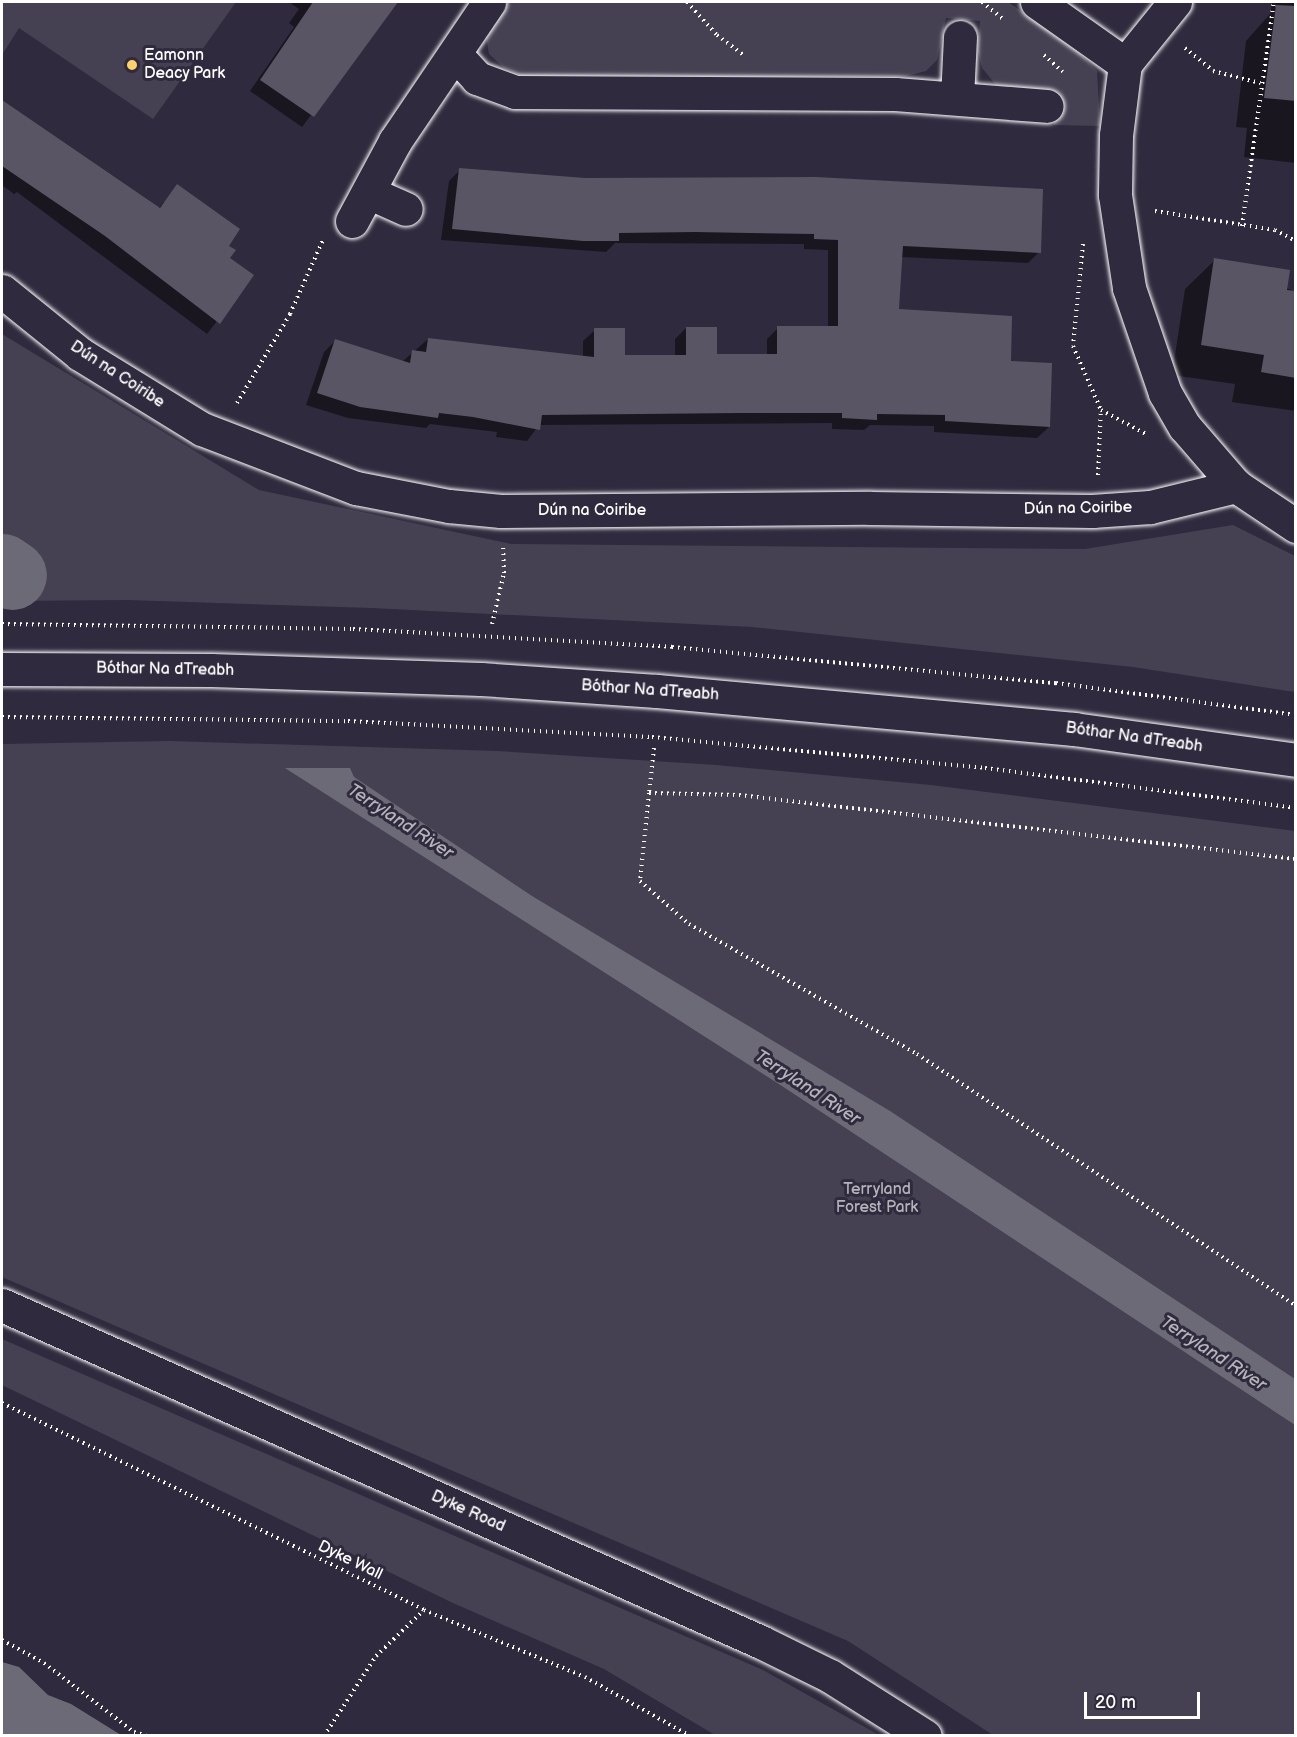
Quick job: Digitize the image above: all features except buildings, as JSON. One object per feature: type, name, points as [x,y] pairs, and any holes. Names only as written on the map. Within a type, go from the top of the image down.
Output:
[{"type":"main road","points":[[352,222],[370,193],[395,141],[489,2]]},
{"type":"main road","points":[[1037,2],[1125,64]]},
{"type":"main road","points":[[1166,13],[1125,64],[1116,135],[1115,195],[1129,288],[1165,393],[1185,428],[1236,486],[1296,526]]},
{"type":"main road","points":[[957,98],[960,37]]},
{"type":"main road","points":[[455,54],[477,78],[515,92],[782,91],[957,98],[1047,106]]},
{"type":"main road","points":[[370,193],[406,209]]},
{"type":"main road","name":"Dún na Coiribe","points":[[2,291],[80,354],[220,436],[356,488],[449,506],[501,511],[1102,510],[1150,507],[1236,486]]},
{"type":"main road","name":"Bóthar Na dTreabh","points":[[2,669],[223,670],[481,679],[634,690],[1074,729],[1296,760]]},
{"type":"main road","name":"Dyke Road","points":[[2,1305],[761,1642],[830,1676],[926,1736]]},
{"type":"path","points":[[687,2],[717,35],[764,69],[782,91]]},
{"type":"path","points":[[982,2],[1008,23]]},
{"type":"path","points":[[1242,226],[1260,83],[1274,2]]},
{"type":"path","points":[[1166,13],[1214,71],[1260,83]]},
{"type":"path","points":[[1042,53],[1068,78]]},
{"type":"path","points":[[1118,216],[1160,211],[1275,230],[1296,242]]},
{"type":"path","points":[[220,436],[290,314],[329,226],[352,222]]},
{"type":"path","points":[[1101,410],[1098,478],[1102,510]]},
{"type":"path","points":[[492,624],[504,573],[501,511]]},
{"type":"path","points":[[2,717],[348,721],[652,737],[985,768],[1296,808]]},
{"type":"path","points":[[654,748],[640,880],[688,924],[917,1054],[1296,1306]]},
{"type":"path","points":[[649,793],[739,795],[1296,859]]},
{"type":"path","name":"Dyke Wall","points":[[2,1403],[424,1610],[585,1677],[690,1736]]},
{"type":"path","points":[[324,1736],[376,1656],[424,1610]]},
{"type":"path","points":[[2,1640],[44,1663],[134,1732],[147,1736]]},
{"type":"green space","name":"Eamonn Deacy Park","points":[[2,2],[236,2],[153,119],[19,28],[2,55]]},
{"type":"green space","points":[[504,2],[1008,2],[1075,49],[1097,71],[1100,126],[1054,125],[1054,91],[996,85],[982,68],[978,51],[980,21],[946,18],[937,60],[926,71],[906,76],[527,78],[503,67],[489,54],[485,30]]},
{"type":"green space","points":[[2,334],[259,490],[511,544],[1085,549],[1233,525],[1295,556],[1295,692],[1133,667],[752,627],[372,608],[128,600],[2,601]]},
{"type":"green space","name":"Terryland Forest Park","points":[[170,741],[497,751],[716,765],[931,785],[1295,831],[1295,1735],[993,1735],[848,1641],[2,1277],[2,744]]},
{"type":"green space","points":[[2,1339],[763,1670],[879,1735],[715,1735],[604,1669],[453,1603],[2,1385]]},
{"type":"water","points":[[285,768],[350,768],[354,777],[532,896],[890,1111],[1295,1379],[1295,1425],[785,1088]]},
{"type":"water","points":[[2,1662],[19,1667],[48,1695],[71,1704],[121,1735],[2,1735]]},
{"type":"waterway","name":"Terryland River","points":[[2,568],[12,575]]},
{"type":"place","name":"Eamonn Deacy Park","points":[[132,65]]}]
